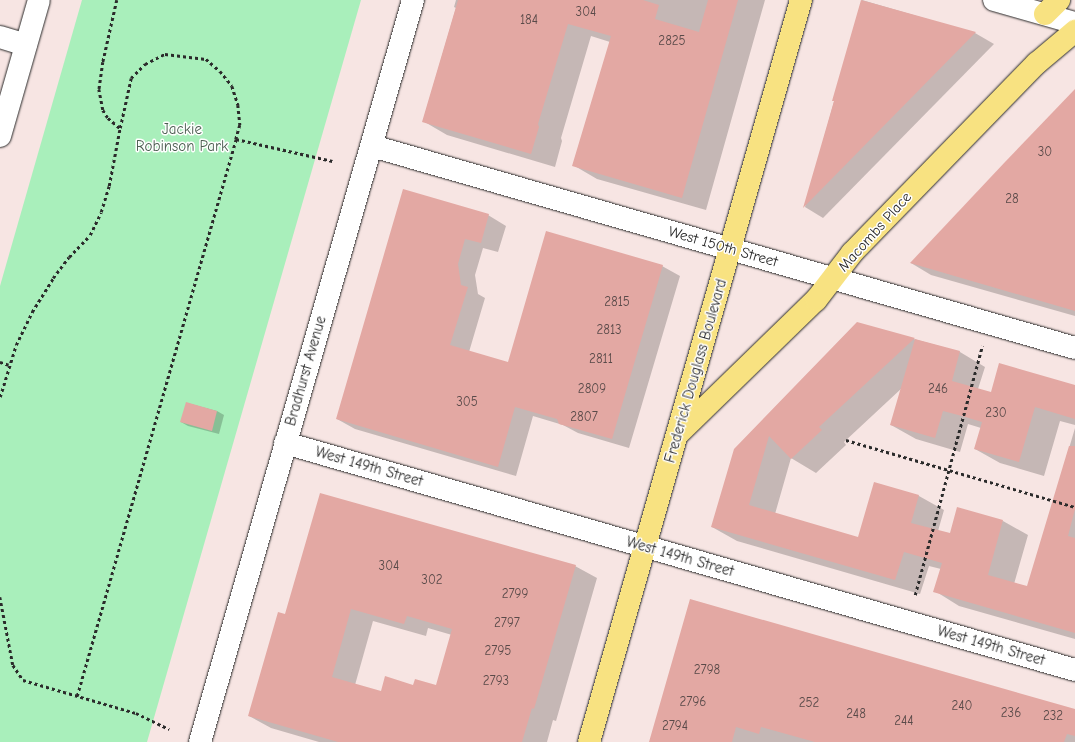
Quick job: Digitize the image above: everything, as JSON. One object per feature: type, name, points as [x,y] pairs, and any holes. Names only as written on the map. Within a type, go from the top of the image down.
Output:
[{"type":"main road","name":"Frederick Douglass Boulevard","points":[[589,742],[678,435],[801,0]]},
{"type":"main road","name":"Macombs Place","points":[[678,435],[816,300],[852,253],[1037,63],[1075,31]]},
{"type":"street","points":[[0,136],[39,0]]},
{"type":"street","name":"Bradhurst Avenue","points":[[200,742],[413,0]]},
{"type":"street","points":[[994,0],[1052,7],[1075,23]]},
{"type":"street","points":[[0,37],[26,44]]},
{"type":"street","name":"West 150th Street","points":[[372,146],[1075,348]]},
{"type":"street","name":"West 149th Street","points":[[285,443],[1075,670]]},
{"type":"path","points":[[117,0],[103,62],[99,89],[103,110],[108,118],[120,128]]},
{"type":"path","points":[[0,397],[16,346],[36,306],[69,257],[90,235],[98,218],[109,186],[131,78],[144,64],[165,54],[206,59],[220,71],[232,86],[238,105],[240,125],[77,696]]},
{"type":"path","points":[[236,139],[332,160]]},
{"type":"path","points":[[915,595],[983,343]]},
{"type":"path","points":[[0,362],[9,365]]},
{"type":"path","points":[[846,440],[1075,507]]},
{"type":"path","points":[[0,597],[13,665],[23,680],[136,713],[170,729]]},
{"type":"green space","name":"Jackie Robinson Park","points":[[82,0],[361,0],[147,742],[0,742],[0,286]]},
{"type":"building","points":[[458,0],[643,0],[659,5],[655,19],[699,32],[708,0],[738,0],[682,198],[572,166],[611,36],[568,24],[538,124],[539,127],[531,154],[422,122]]},
{"type":"building","points":[[861,0],[976,32],[803,208],[834,101],[832,101]]},
{"type":"building","points":[[1075,89],[1075,311],[910,263],[1005,162]]},
{"type":"building","points":[[403,189],[489,214],[481,243],[465,239],[458,264],[461,285],[468,287],[450,345],[508,362],[546,231],[663,265],[612,439],[559,424],[557,419],[515,407],[498,467],[336,419]]},
{"type":"building","points":[[857,322],[915,338],[819,427],[822,430],[791,459],[769,436],[749,505],[858,537],[874,482],[919,495],[911,523],[950,533],[957,507],[1003,520],[988,575],[1027,586],[1069,446],[1075,446],[1075,509],[1068,536],[1075,538],[1075,633],[933,592],[942,563],[904,552],[895,580],[711,527],[734,449]]},
{"type":"building","points":[[915,339],[960,351],[952,381],[991,392],[999,363],[1075,385],[1075,419],[1035,407],[1019,462],[974,449],[982,422],[962,416],[943,411],[935,438],[890,425]]},
{"type":"building","points":[[186,402],[217,411],[212,431],[180,422]]},
{"type":"building","points":[[320,493],[576,565],[534,709],[532,708],[522,742],[338,742],[248,716],[278,612],[285,614]],"holes":[[[351,609],[404,624],[407,616],[452,629],[436,685],[415,679],[413,685],[385,676],[381,691],[332,677]]]},
{"type":"building","points":[[690,599],[1075,709],[1075,736],[1067,734],[1064,742],[815,742],[761,727],[759,734],[736,727],[732,742],[649,742]]}]
